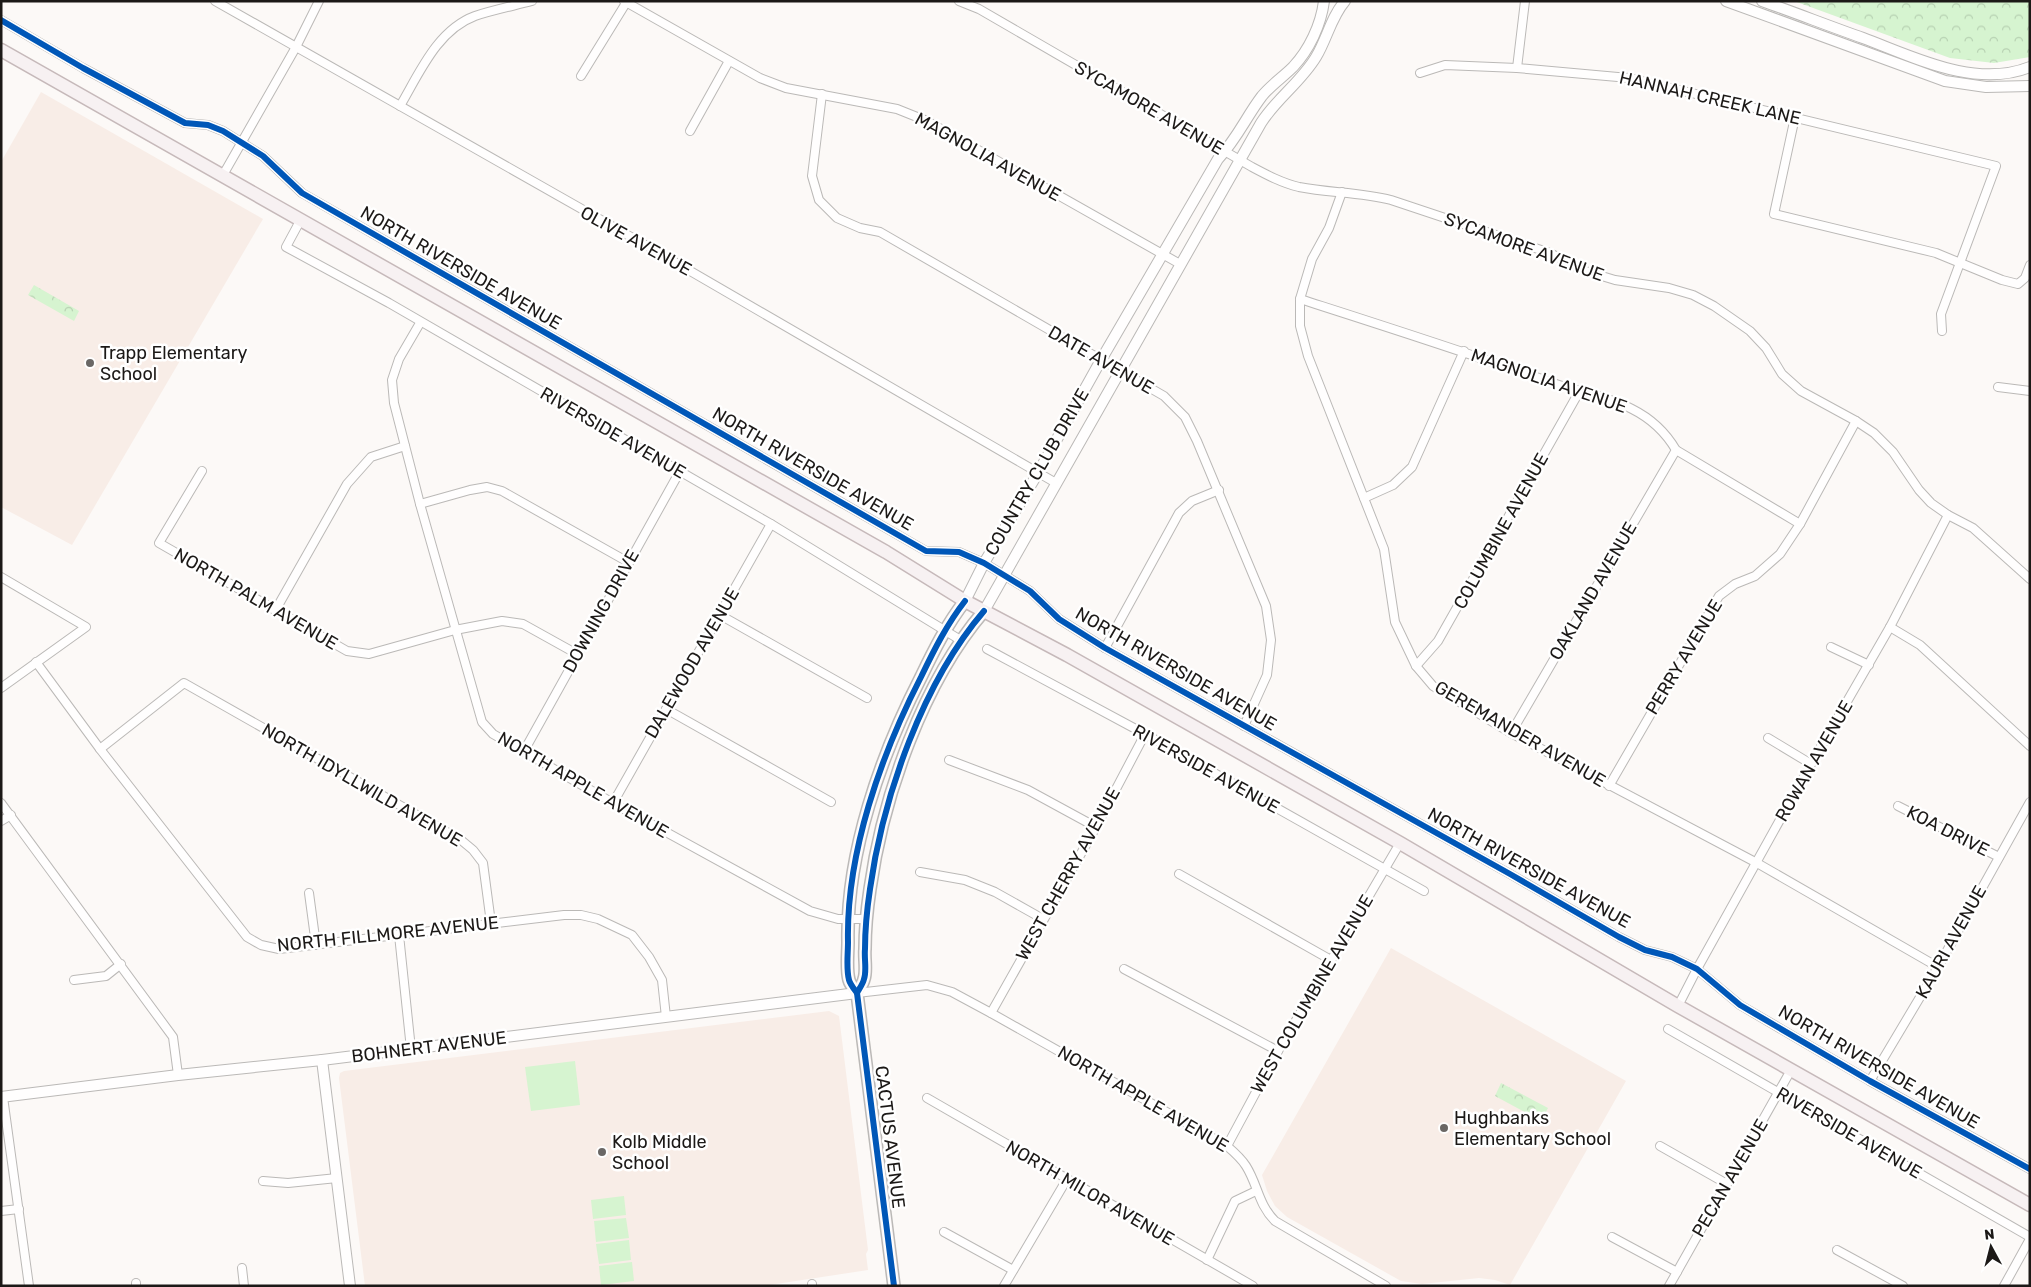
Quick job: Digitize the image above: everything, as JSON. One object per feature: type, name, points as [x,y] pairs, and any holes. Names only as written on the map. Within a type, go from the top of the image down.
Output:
[{"type":"main road","name":"NORTH RIVERSIDE AVENUE","points":[[1,50],[886,552],[965,601],[1075,660],[1400,844],[1678,1006],[2030,1205]]},
{"type":"main road","name":"COUNTRY CLUB DRIVE","points":[[965,601],[945,630],[898,724],[872,794],[853,876],[847,919],[849,981],[857,993],[864,979],[866,919],[873,865],[895,781],[930,696],[955,651],[984,611]]},
{"type":"main road","name":"CACTUS AVENUE","points":[[857,993],[894,1286]]},
{"type":"street","name":"OLIVE AVENUE","points":[[215,1],[654,250],[1056,483]]},
{"type":"street","points":[[223,175],[296,47],[319,1]]},
{"type":"street","points":[[400,106],[431,52],[449,32],[474,17],[532,1]]},
{"type":"street","name":"SYCAMORE AVENUE","points":[[959,1],[979,9],[1266,174],[1297,186],[1372,195],[1391,200],[1550,253],[1582,270],[1615,280],[1669,288],[1693,295],[1714,306],[1750,331],[1766,348],[1782,374],[1801,390],[1856,421],[1874,434],[1893,452],[1919,490],[1931,503],[1948,515],[1973,528],[2030,579]]},
{"type":"street","name":"COUNTRY CLUB DRIVE","points":[[965,601],[984,563],[1038,473],[1101,360],[1218,160],[1235,140],[1268,89],[1293,67],[1305,52],[1315,33],[1324,1]]},
{"type":"street","name":"COUNTRY CLUB DRIVE","points":[[984,611],[1271,107],[1301,76],[1317,56],[1339,8],[1345,1]]},
{"type":"street","points":[[1516,68],[1526,1]]},
{"type":"street","points":[[1726,1],[1945,81],[1986,87],[2017,84],[2030,86]]},
{"type":"street","points":[[1762,1],[1942,67],[1986,74],[2012,73],[2030,68]]},
{"type":"street","points":[[582,76],[625,2]]},
{"type":"street","name":"MAGNOLIA AVENUE","points":[[625,2],[760,78],[786,88],[897,109],[927,121],[1180,264]]},
{"type":"street","name":"NORTH RIVERSIDE AVENUE","points":[[1,20],[83,68],[185,122],[208,124],[241,141],[263,156],[302,194],[926,551],[959,552],[984,563],[1030,591],[1059,619],[1105,648],[1619,937],[1645,950],[1672,956],[1697,969],[1740,1005],[1870,1081],[2030,1169]]},
{"type":"street","points":[[690,130],[729,61]]},
{"type":"street","name":"HANNAH CREEK LANE","points":[[1420,73],[1446,65],[1516,68],[1629,78],[1996,166],[1960,261]]},
{"type":"street","name":"DATE AVENUE","points":[[822,94],[812,176],[819,200],[837,218],[860,228],[880,232],[1164,396],[1185,417],[1219,490],[1266,606],[1271,640],[1267,675],[1244,726]]},
{"type":"street","points":[[1795,117],[1774,214],[1919,248],[1960,261],[2002,280],[2018,284],[2024,278],[2030,265]]},
{"type":"street","name":"GEREMANDER AVENUE","points":[[1342,192],[1328,228],[1312,259],[1300,299],[1300,326],[1308,356],[1384,549],[1395,622],[1416,666],[1433,686],[1511,733],[1757,863],[1938,967]]},
{"type":"street","name":"RIVERSIDE AVENUE","points":[[300,220],[286,247],[389,303],[420,323],[771,524],[962,641]]},
{"type":"street","points":[[1942,331],[1941,314],[1960,261]]},
{"type":"street","name":"MAGNOLIA AVENUE","points":[[1300,299],[1464,351],[1579,392],[1612,400],[1634,409],[1667,435],[1676,450],[1800,524]]},
{"type":"street","name":"NORTH APPLE AVENUE","points":[[420,323],[399,359],[392,380],[394,404],[420,504],[482,722],[493,734],[613,803],[810,911],[838,919],[866,919]]},
{"type":"street","points":[[1364,498],[1393,485],[1412,466],[1464,351]]},
{"type":"street","points":[[1998,388],[2030,391]]},
{"type":"street","name":"COLUMBINE AVENUE","points":[[1416,666],[1438,641],[1579,392]]},
{"type":"street","name":"PERRY AVENUE","points":[[1609,786],[1719,596],[1735,584],[1755,576],[1780,554],[1800,524],[1856,421]]},
{"type":"street","points":[[275,611],[346,484],[371,457],[405,446]]},
{"type":"street","name":"OAKLAND AVENUE","points":[[1511,733],[1676,450]]},
{"type":"street","name":"NORTH PALM AVENUE","points":[[202,471],[159,543],[347,651],[369,654],[455,630],[502,621],[523,624],[577,654]]},
{"type":"street","name":"DOWNING DRIVE","points":[[524,751],[680,471]]},
{"type":"street","points":[[420,504],[470,490],[487,488],[502,491],[628,562]]},
{"type":"street","points":[[1105,648],[1179,513],[1192,501],[1219,490]]},
{"type":"street","name":"ROWAN AVENUE","points":[[1678,1006],[1811,764],[1890,628],[1948,515]]},
{"type":"street","name":"DALEWOOD AVENUE","points":[[613,803],[771,524]]},
{"type":"street","points":[[1,577],[86,627],[1,688]]},
{"type":"street","points":[[720,615],[867,698]]},
{"type":"street","points":[[1890,628],[1920,646],[2030,746]]},
{"type":"street","points":[[1831,647],[1869,665]]},
{"type":"street","name":"RIVERSIDE AVENUE","points":[[987,648],[1145,734],[1424,891]]},
{"type":"street","name":"NORTH FILLMORE AVENUE","points":[[36,662],[100,749],[247,937],[261,945],[278,949],[491,923],[580,915],[598,919],[632,935],[649,957],[662,980],[666,1017]]},
{"type":"street","name":"NORTH IDYLLWILD AVENUE","points":[[100,749],[184,683],[461,840],[473,850],[483,863],[491,923]]},
{"type":"street","points":[[666,709],[831,802]]},
{"type":"street","name":"WEST CHERRY AVENUE","points":[[991,1012],[1096,827],[1145,734]]},
{"type":"street","points":[[1768,738],[1811,764]]},
{"type":"street","points":[[949,760],[1028,790],[1096,827]]},
{"type":"street","name":"KAURI AVENUE","points":[[1870,1081],[1938,967],[2030,802]]},
{"type":"street","points":[[1,803],[173,1037],[178,1076]]},
{"type":"street","name":"KOA DRIVE","points":[[1898,806],[1999,857]]},
{"type":"street","points":[[1,821],[11,815]]},
{"type":"street","name":"WEST COLUMBINE AVENUE","points":[[1227,1146],[1278,1051],[1400,844]]},
{"type":"street","points":[[920,872],[965,880],[995,892],[1043,919]]},
{"type":"street","points":[[1179,874],[1331,960]]},
{"type":"street","points":[[310,893],[316,945]]},
{"type":"street","points":[[399,935],[411,1049]]},
{"type":"street","points":[[74,980],[106,976],[121,964]]},
{"type":"street","points":[[1124,969],[1278,1051]]},
{"type":"street","name":"NORTH APPLE AVENUE","points":[[857,993],[927,985],[952,992],[991,1012],[1227,1146],[1241,1158],[1247,1167],[1262,1206],[1275,1221],[1386,1286]]},
{"type":"street","name":"BOHNERT AVENUE","points":[[2,1097],[322,1060],[857,993]]},
{"type":"street","name":"RIVERSIDE AVENUE","points":[[1668,1029],[2030,1238]]},
{"type":"street","points":[[322,1060],[350,1286]]},
{"type":"street","name":"PECAN AVENUE","points":[[1669,1286],[1792,1070]]},
{"type":"street","points":[[2,1097],[29,1286]]},
{"type":"street","name":"NORTH MILOR AVENUE","points":[[927,1098],[1253,1286]]},
{"type":"street","points":[[1660,1146],[1728,1184]]},
{"type":"street","points":[[263,1181],[288,1183],[337,1178]]},
{"type":"street","points":[[1004,1286],[1067,1179]]},
{"type":"street","points":[[1207,1260],[1235,1201],[1256,1191]]},
{"type":"street","points":[[1,1211],[19,1209]]},
{"type":"street","points":[[944,1232],[1013,1270]]},
{"type":"street","points":[[1612,1237],[1677,1272]]},
{"type":"street","points":[[2004,1286],[2030,1238]]},
{"type":"street","points":[[1837,1250],[1902,1286]]},
{"type":"street","points":[[242,1268],[244,1286]]},
{"type":"shaded area","name":"Trapp Elementary School","points":[[41,92],[263,219],[72,545],[1,507],[1,162]]},
{"type":"shaded area","name":"Hughbanks Elementary School","points":[[1391,948],[1626,1081],[1510,1285],[1495,1280],[1479,1278],[1422,1284],[1401,1281],[1287,1217],[1275,1206],[1267,1191],[1262,1175]]},
{"type":"shaded area","name":"Kolb Middle School","points":[[829,1011],[839,1016],[868,1250],[866,1254],[868,1270],[763,1286],[365,1286],[339,1078],[340,1073]]},
{"type":"green space","points":[[1794,1],[2030,1],[2030,57],[1994,63],[1950,58]]},
{"type":"green space","points":[[34,285],[79,311],[74,321],[28,295]]},
{"type":"green space","points":[[575,1061],[580,1105],[531,1111],[525,1067]]},
{"type":"green space","points":[[1501,1083],[1548,1108],[1541,1121],[1495,1096]]},
{"type":"green space","points":[[624,1196],[626,1215],[593,1219],[591,1200]]},
{"type":"green space","points":[[626,1218],[629,1238],[596,1242],[594,1221]]},
{"type":"green space","points":[[629,1240],[631,1260],[599,1264],[596,1244]]},
{"type":"green space","points":[[632,1262],[634,1281],[601,1285],[599,1266]]},
{"type":"cycle path","points":[[1,20],[83,68],[185,123],[208,125],[223,131],[263,156],[302,193],[926,551],[959,552],[984,563],[1030,591],[1059,619],[1105,648],[1619,937],[1645,950],[1672,957],[1697,969],[1740,1005],[1870,1081],[2030,1169]]},
{"type":"cycle path","points":[[894,1286],[857,993],[850,983],[848,976],[849,908],[860,840],[869,805],[892,739],[931,657],[965,601]]},
{"type":"cycle path","points":[[857,993],[865,976],[866,919],[876,853],[896,779],[909,742],[942,671],[984,611]]},
{"type":"place","name":"Trapp Elementary School","points":[[90,363]]},
{"type":"place","name":"Hughbanks Elementary School","points":[[1444,1128]]},
{"type":"place","name":"Kolb Middle School","points":[[602,1152]]}]
